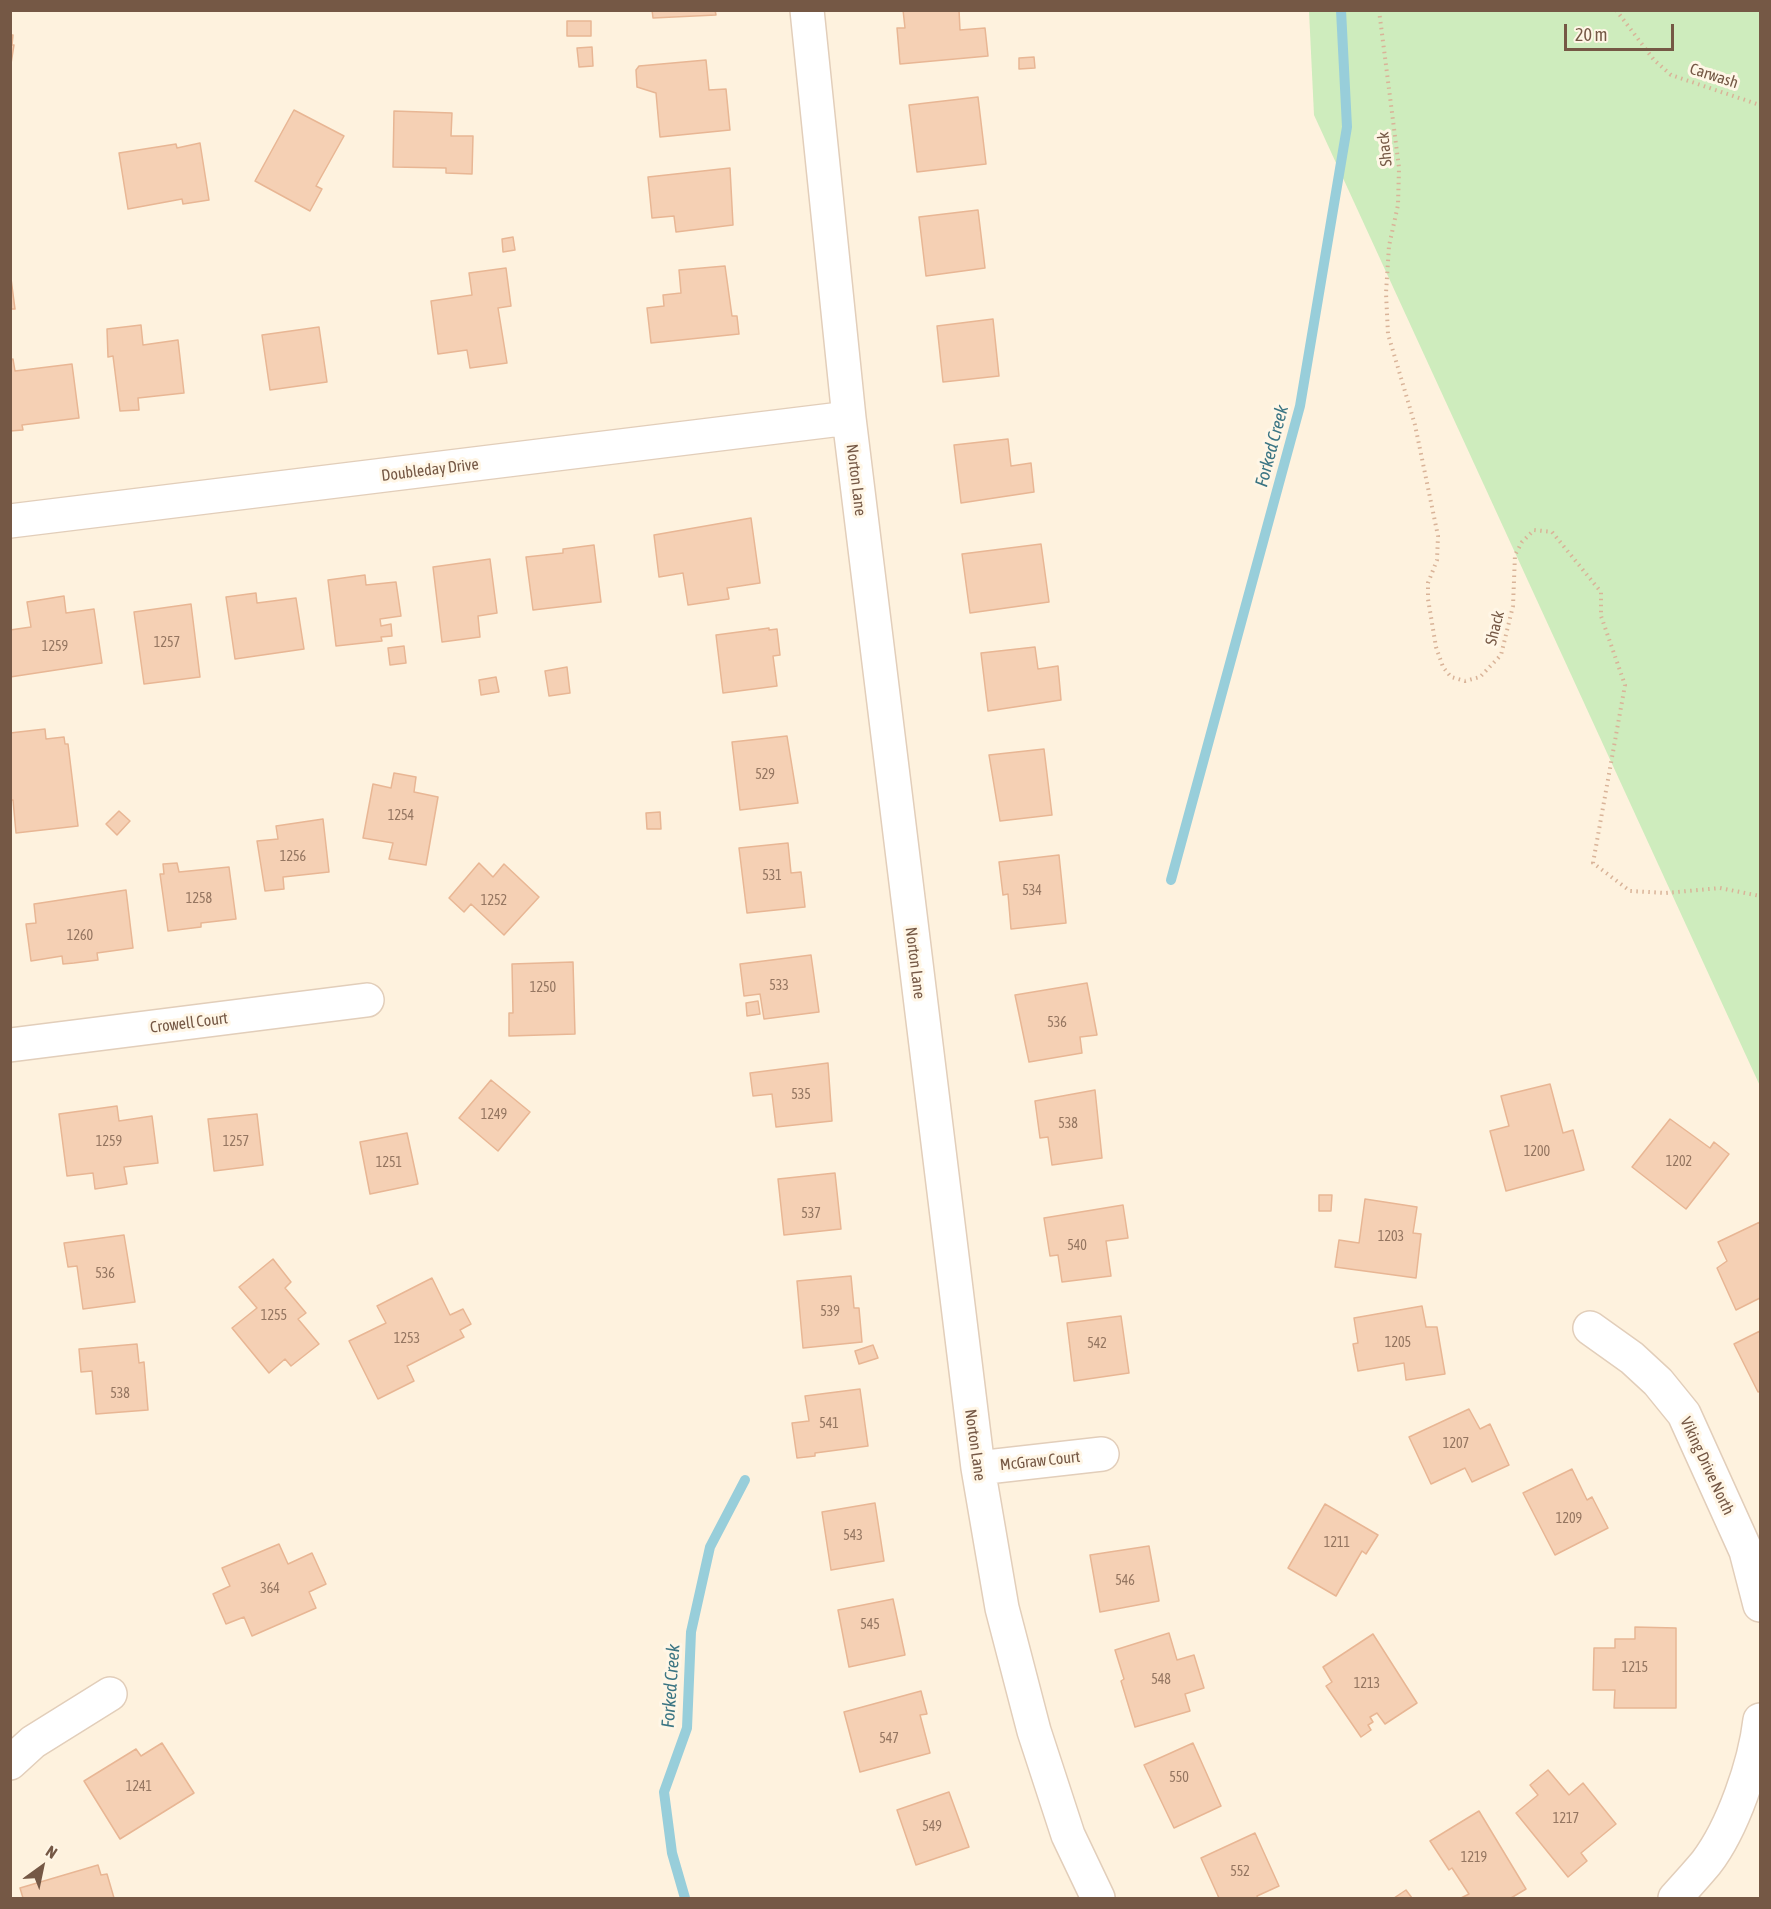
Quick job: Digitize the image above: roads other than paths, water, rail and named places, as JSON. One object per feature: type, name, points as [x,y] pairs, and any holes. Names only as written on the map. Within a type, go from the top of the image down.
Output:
[{"type":"street","name":"Norton Lane","points":[[807,10],[849,418],[978,1468],[1002,1608],[1034,1731],[1068,1835],[1098,1899]]},
{"type":"street","name":"Doubleday Drive","points":[[10,521],[849,418]]},
{"type":"street","name":"Crowell Court","points":[[10,1045],[367,1000]]},
{"type":"street","name":"Viking Drive North","points":[[1590,1328],[1632,1358],[1658,1382],[1684,1414],[1746,1551],[1761,1605]]},
{"type":"street","name":"McGraw Court","points":[[978,1468],[1102,1454]]},
{"type":"street","points":[[10,1763],[33,1742],[110,1694]]},
{"type":"street","points":[[1675,1899],[1707,1861],[1739,1800],[1758,1738],[1761,1720]]},
{"type":"waterway","name":"Forked Creek","points":[[1171,880],[1300,406],[1347,127],[1341,10]]},
{"type":"waterway","name":"Forked Creek","points":[[685,1898],[672,1853],[664,1792],[687,1728],[691,1632],[710,1547],[745,1480]]}]
